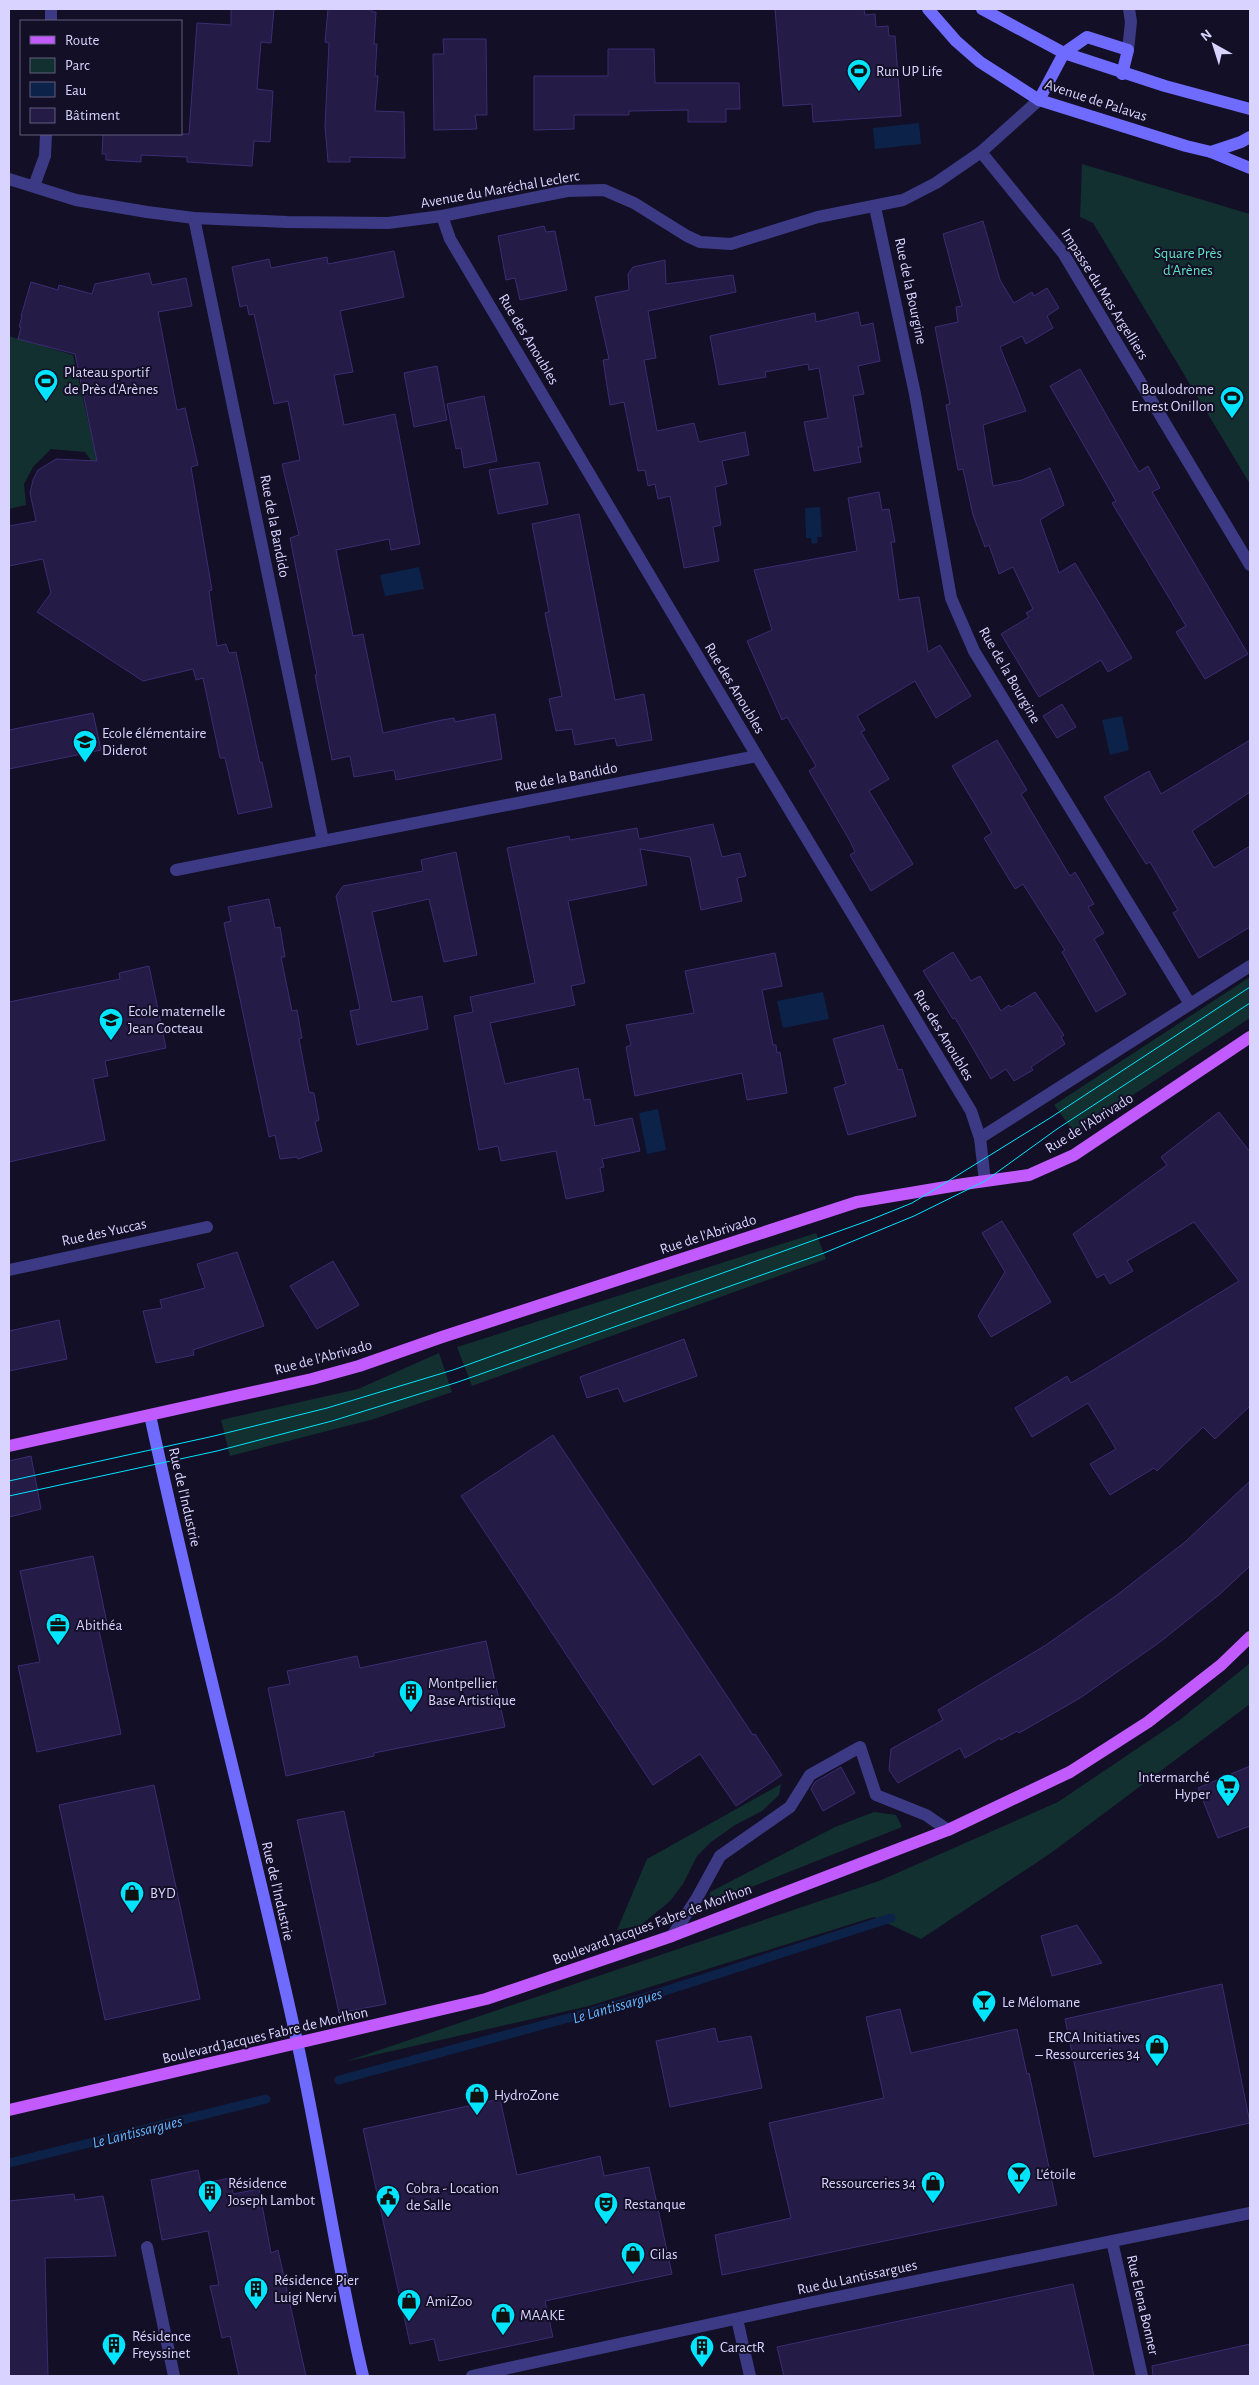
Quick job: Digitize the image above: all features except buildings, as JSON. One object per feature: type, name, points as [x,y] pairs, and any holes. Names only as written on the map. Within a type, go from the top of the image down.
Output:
[{"type":"main road","name":"Rue de l'Abrivado","points":[[9,1446],[312,1379],[359,1366],[442,1336],[857,1202],[1029,1175],[1074,1155],[1250,1037]]},
{"type":"main road","name":"Boulevard Jacques Fabre de Morlhon","points":[[9,2110],[486,1999],[672,1936],[948,1830],[1070,1772],[1148,1722],[1221,1665],[1250,1637]]},
{"type":"street","name":"Avenue de Palavas","points":[[928,9],[956,41],[980,62],[1039,100],[1211,152],[1250,168]]},
{"type":"street","points":[[982,9],[1064,53],[1122,74],[1250,109]]},
{"type":"street","points":[[1122,74],[1128,50],[1131,22],[1129,9]]},
{"type":"street","points":[[1039,100],[1064,53],[1086,37],[1128,50]]},
{"type":"street","name":"Avenue du Maréchal Leclerc","points":[[9,179],[76,200],[194,218],[287,222],[388,223],[442,216],[567,191],[604,190],[634,203],[700,242],[731,244],[818,217],[903,200],[936,183],[981,152],[1039,100]]},
{"type":"street","points":[[34,186],[45,156],[46,135]]},
{"type":"street","points":[[1211,152],[1250,137]]},
{"type":"street","name":"Impasse du Mas Argelliers","points":[[981,152],[1064,253],[1250,565]]},
{"type":"street","name":"Rue de la Bourgine","points":[[875,207],[915,394],[951,598],[974,651],[1190,1004]]},
{"type":"street","name":"Rue des Anoubles","points":[[442,216],[450,238],[757,756],[971,1111],[980,1138],[985,1181]]},
{"type":"street","name":"Rue de la Bandido","points":[[194,218],[201,241],[324,841]]},
{"type":"street","name":"Rue de la Bandido","points":[[176,870],[757,756]]},
{"type":"street","points":[[980,1138],[1250,966]]},
{"type":"street","name":"Rue des Yuccas","points":[[9,1270],[207,1227]]},
{"type":"street","name":"Rue de l'Industrie","points":[[150,1415],[166,1494],[262,1886],[297,2044],[363,2376]]},
{"type":"street","points":[[672,1936],[697,1898],[720,1856],[790,1807],[810,1775],[860,1747],[876,1795],[926,1815],[948,1830]]},
{"type":"street","name":"Rue du Lantissargues","points":[[472,2376],[1250,2213]]},
{"type":"street","name":"Rue Elena Bonner","points":[[1112,2241],[1142,2376]]},
{"type":"street","points":[[147,2247],[174,2376]]},
{"type":"street","points":[[737,2319],[750,2376]]},
{"type":"green space","name":"Square Près d'Arènes","points":[[1082,164],[1250,214],[1250,484],[1093,223],[1080,217]]},
{"type":"green space","name":"Plateau sportif de Près d'Arènes","points":[[9,336],[73,355],[100,473],[85,452],[51,449],[33,467],[24,484],[26,505],[9,509]]},
{"type":"green space","points":[[1250,977],[1250,1018],[1075,1133],[1054,1105]]},
{"type":"green space","points":[[816,1233],[826,1259],[472,1386],[457,1347]]},
{"type":"green space","points":[[439,1353],[452,1392],[374,1419],[230,1456],[221,1420],[358,1389]]},
{"type":"green space","points":[[1250,1663],[1250,1704],[1051,1853],[921,1939],[874,1917],[589,2006],[344,2062],[879,1881],[1058,1802],[1181,1719]]},
{"type":"green space","points":[[781,1784],[779,1795],[762,1811],[735,1825],[711,1842],[697,1856],[683,1884],[670,1901],[641,1925],[617,1930],[647,1859]]},
{"type":"green space","points":[[874,1812],[896,1815],[902,1827],[709,1904],[710,1892],[835,1827]]},
{"type":"water","points":[[919,123],[921,144],[875,149],[873,128]]},
{"type":"water","points":[[820,507],[822,537],[817,537],[818,543],[812,544],[811,538],[806,538],[805,508]]},
{"type":"water","points":[[419,567],[424,589],[385,596],[380,575]]},
{"type":"water","points":[[1122,716],[1129,750],[1110,755],[1102,720]]},
{"type":"water","points":[[823,992],[829,1019],[783,1028],[777,1001]]},
{"type":"water","points":[[658,1109],[666,1150],[647,1154],[639,1113]]},
{"type":"waterway","name":"Le Lantissargues","points":[[339,2080],[646,1997],[891,1918]]},
{"type":"waterway","name":"Le Lantissargues","points":[[9,2163],[266,2099]]},
{"type":"tram line","points":[[9,1481],[214,1436],[327,1408],[453,1370],[870,1220],[912,1203],[937,1188],[1050,1118],[1250,987]]},
{"type":"tram line","points":[[9,1496],[217,1451],[332,1421],[458,1382],[824,1253],[914,1216],[985,1181],[1057,1129],[1250,1003]]},
{"type":"place","name":"Run UP Life","points":[[859,92]]},
{"type":"place","name":"Plateau sportif de Près d'Arènes","points":[[46,402]]},
{"type":"place","name":"Boulodrome Ernest Onillon","points":[[1232,419]]},
{"type":"place","name":"Ecole élémentaire Diderot","points":[[85,763]]},
{"type":"place","name":"Ecole maternelle Jean Cocteau","points":[[111,1041]]},
{"type":"place","name":"Abithéa","points":[[58,1646]]},
{"type":"place","name":"Montpellier Base Artistique","points":[[411,1713]]},
{"type":"place","name":"Intermarché Hyper","points":[[1228,1807]]},
{"type":"place","name":"BYD","points":[[132,1914]]},
{"type":"place","name":"Le Mélomane","points":[[984,2023]]},
{"type":"place","name":"ERCA Initiatives – Ressourceries 34","points":[[1157,2067]]},
{"type":"place","name":"HydroZone","points":[[477,2116]]},
{"type":"place","name":"L'étoile","points":[[1019,2195]]},
{"type":"place","name":"Ressourceries 34","points":[[933,2204]]},
{"type":"place","name":"Résidence Joseph Lambot","points":[[210,2213]]},
{"type":"place","name":"Cobra - Location de Salle","points":[[388,2218]]},
{"type":"place","name":"Restanque","points":[[606,2225]]},
{"type":"place","name":"Cilas","points":[[633,2275]]},
{"type":"place","name":"Résidence Pier Luigi Nervi","points":[[256,2310]]},
{"type":"place","name":"AmiZoo","points":[[409,2322]]},
{"type":"place","name":"MAAKE","points":[[503,2336]]},
{"type":"place","name":"Résidence Freyssinet","points":[[114,2366]]},
{"type":"place","name":"CaractR","points":[[702,2368]]}]
